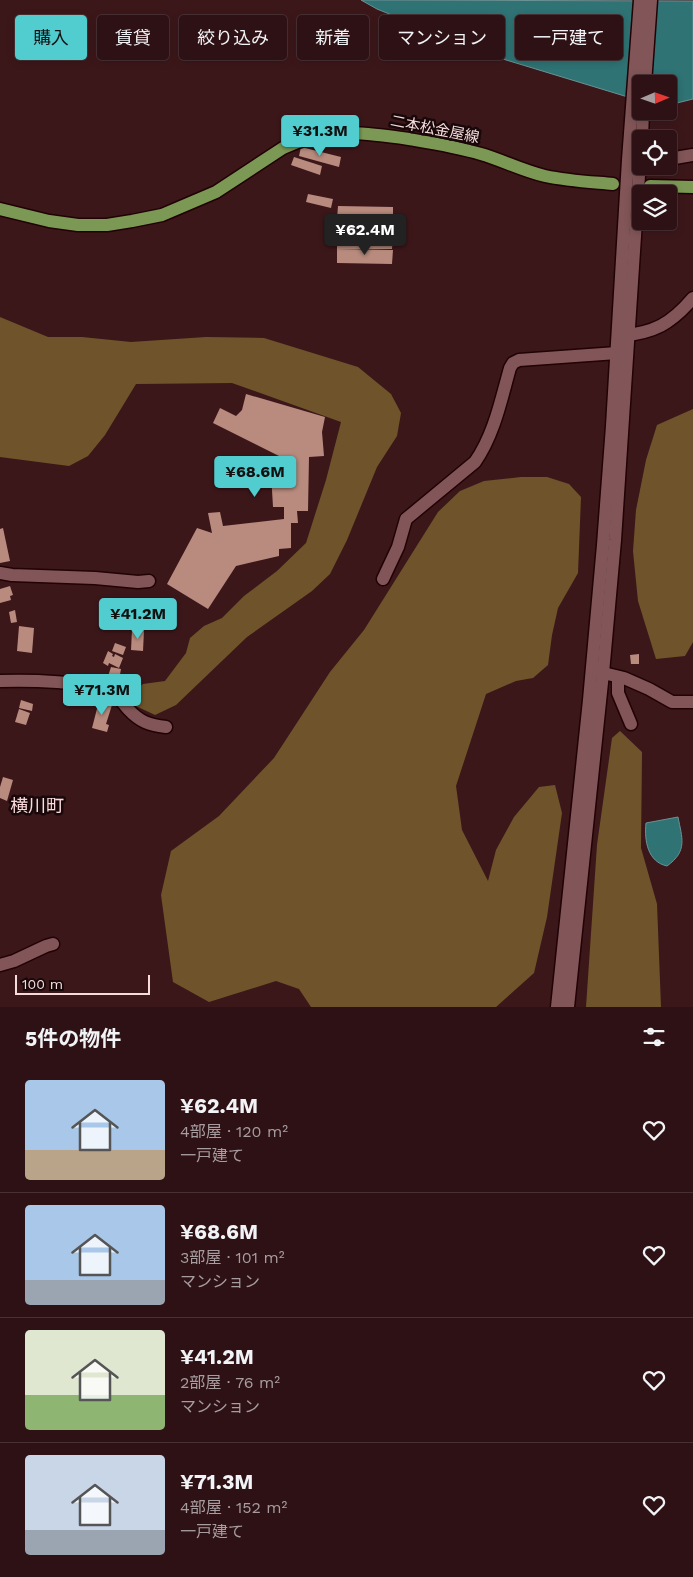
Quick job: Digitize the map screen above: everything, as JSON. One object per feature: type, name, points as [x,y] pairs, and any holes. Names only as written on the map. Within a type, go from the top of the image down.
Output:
[{"type":"main road","name":"二本松金屋線","points":[[0,210],[49,222],[78,225],[108,225],[155,216],[180,208],[216,192],[283,148],[319,135],[346,132],[426,142],[480,153],[545,176],[581,182],[614,184]]},
{"type":"main road","points":[[677,187],[693,187]]},
{"type":"street","points":[[637,130],[640,0]]},
{"type":"street","points":[[646,75],[651,0]]},
{"type":"street","points":[[677,158],[693,155]]},
{"type":"street","points":[[556,1007],[614,540],[623,336],[635,175]]},
{"type":"street","points":[[568,1007],[597,672],[617,352],[623,336],[640,175]]},
{"type":"street","points":[[623,336],[651,331],[659,327],[681,312],[693,298]]},
{"type":"street","points":[[384,579],[398,547],[406,519],[475,462],[483,450],[499,409],[513,363],[519,360],[617,352]]},
{"type":"street","points":[[0,572],[12,575],[148,581]]},
{"type":"street","points":[[597,672],[624,678],[672,702],[693,702]]},
{"type":"street","points":[[618,676],[618,693],[631,724]]},
{"type":"street","points":[[0,681],[65,683],[103,689],[118,697],[131,712],[146,724],[166,727]]},
{"type":"street","points":[[0,964],[14,961],[53,944]]},
{"type":"shaded area","points":[[0,317],[48,337],[82,337],[131,342],[206,337],[264,338],[358,367],[391,394],[401,413],[397,436],[377,467],[347,540],[330,574],[312,591],[247,637],[176,705],[155,715],[136,706],[135,690],[143,684],[165,681],[186,653],[190,638],[204,626],[222,618],[244,596],[277,571],[306,543],[326,480],[341,422],[232,383],[136,384],[105,435],[88,456],[69,466],[0,457]]},
{"type":"shaded area","points":[[693,409],[693,642],[685,656],[656,659],[638,601],[633,551],[636,510],[646,460],[657,425]]},
{"type":"shaded area","points":[[521,477],[547,477],[569,484],[581,497],[578,573],[558,608],[548,665],[533,678],[516,681],[486,694],[456,786],[462,830],[488,881],[496,850],[514,817],[539,787],[555,785],[562,813],[547,917],[534,973],[496,1007],[311,1007],[299,989],[276,981],[209,1002],[173,982],[161,895],[171,851],[219,816],[274,758],[330,672],[364,630],[438,512],[460,491],[484,481]]},
{"type":"shaded area","points":[[620,731],[642,752],[641,848],[657,904],[661,1007],[586,1007],[597,845],[612,738]]},
{"type":"water","points":[[361,0],[693,1],[693,99],[678,103],[678,75],[632,75],[632,98],[505,60],[505,15],[392,15]]},
{"type":"water","points":[[678,817],[682,838],[681,849],[674,860],[667,866],[655,860],[651,855],[646,837],[646,823]]},
{"type":"building","points":[[301,147],[341,157],[339,167],[299,156]]},
{"type":"building","points":[[294,157],[322,166],[320,175],[291,165]]},
{"type":"building","points":[[308,194],[333,199],[331,208],[306,202]]},
{"type":"building","points":[[338,206],[393,207],[393,220],[337,219]]},
{"type":"building","points":[[337,221],[393,222],[393,235],[337,235]]},
{"type":"building","points":[[337,235],[393,236],[392,249],[337,249]]},
{"type":"building","points":[[337,249],[393,250],[392,264],[337,263]]},
{"type":"building","points":[[246,394],[325,417],[322,432],[324,456],[309,457],[308,511],[297,511],[298,523],[291,523],[291,548],[279,549],[279,556],[236,566],[208,609],[167,584],[197,528],[212,533],[208,513],[220,512],[223,526],[284,519],[284,507],[273,507],[270,456],[279,456],[213,423],[220,408],[236,416],[242,410]]},
{"type":"building","points":[[3,528],[10,561],[0,563],[0,529]]},
{"type":"building","points":[[10,586],[13,595],[10,596],[11,600],[0,603],[0,589]]},
{"type":"building","points":[[143,598],[156,602],[151,622],[138,618]]},
{"type":"building","points":[[15,610],[17,622],[11,623],[9,612]]},
{"type":"building","points":[[153,614],[169,619],[167,627],[151,622]]},
{"type":"building","points":[[19,626],[34,628],[32,653],[17,651]]},
{"type":"building","points":[[132,630],[144,630],[143,651],[131,650]]},
{"type":"building","points":[[115,643],[126,647],[123,655],[112,651]]},
{"type":"building","points":[[108,651],[114,657],[115,654],[123,658],[119,668],[109,663],[108,666],[103,663]]},
{"type":"building","points":[[639,654],[639,664],[631,664],[630,655]]},
{"type":"building","points":[[111,667],[121,669],[118,685],[106,683]]},
{"type":"building","points":[[65,692],[72,693],[69,705],[63,703]]},
{"type":"building","points":[[73,694],[81,696],[79,704],[71,703]]},
{"type":"building","points":[[105,696],[109,697],[107,704],[112,705],[106,724],[109,725],[107,732],[92,728],[99,701],[103,703]]},
{"type":"building","points":[[21,700],[33,704],[32,711],[19,708]]},
{"type":"building","points":[[19,709],[30,713],[26,725],[15,722]]},
{"type":"building","points":[[3,777],[13,780],[7,801],[0,798],[0,787]]},
{"type":"district","name":"横川町","points":[[37,805]]}]
